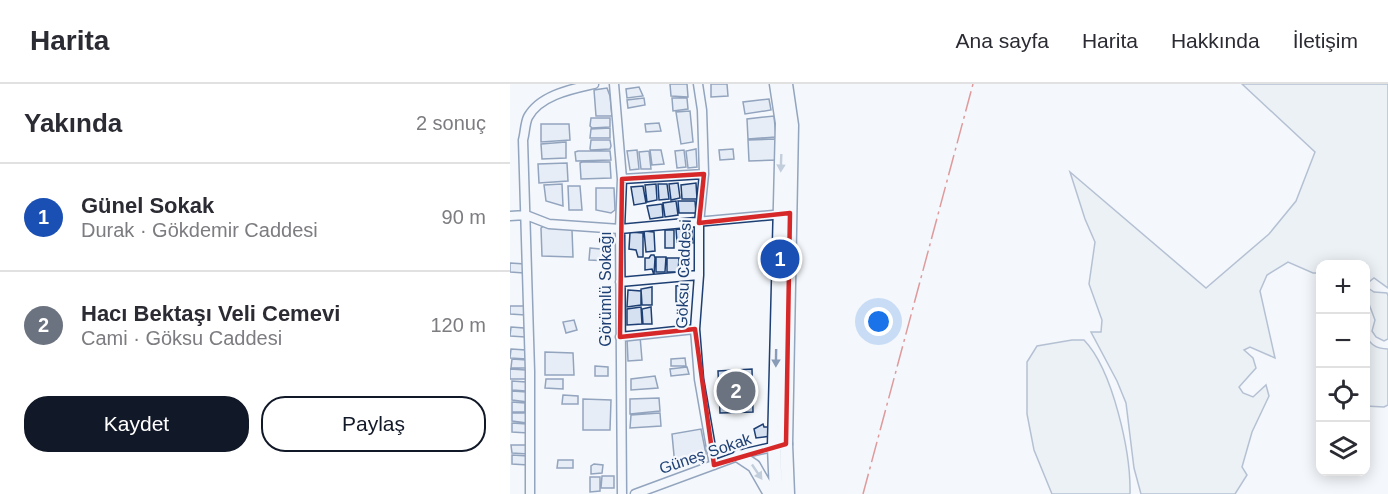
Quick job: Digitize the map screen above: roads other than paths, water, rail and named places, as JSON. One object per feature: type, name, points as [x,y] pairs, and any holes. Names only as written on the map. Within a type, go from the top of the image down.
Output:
[{"type":"main road","points":[[776,84],[782,123],[785,214],[780,445],[776,494]]},
{"type":"main road","points":[[785,214],[792,125],[786,84]]},
{"type":"main road","points":[[780,445],[788,494]]},
{"type":"main road","points":[[739,456],[754,466],[770,494]]},
{"type":"street","points":[[530,494],[530,371],[524,140],[528,117],[544,100],[566,90],[594,84]]},
{"type":"street","name":"Görümlü Sokağı","points":[[614,84],[622,179],[620,229],[622,494]]},
{"type":"street","name":"Göksu Caddesi","points":[[698,84],[702,110],[704,174],[699,223],[699,275],[695,330],[699,379],[714,465]]},
{"type":"street","points":[[622,179],[704,174]]},
{"type":"street","points":[[510,216],[526,215],[549,224],[620,229],[785,214]]},
{"type":"street","points":[[620,282],[699,275]]},
{"type":"street","points":[[620,337],[695,330]]},
{"type":"street","name":"Güneş Sokak","points":[[635,494],[739,456],[780,445]]},
{"type":"place","name":"Günel Sokak","points":[[780,259]]},
{"type":"place","name":"Hacı Bektaşı Veli Cemevi","points":[[736,391]]}]
